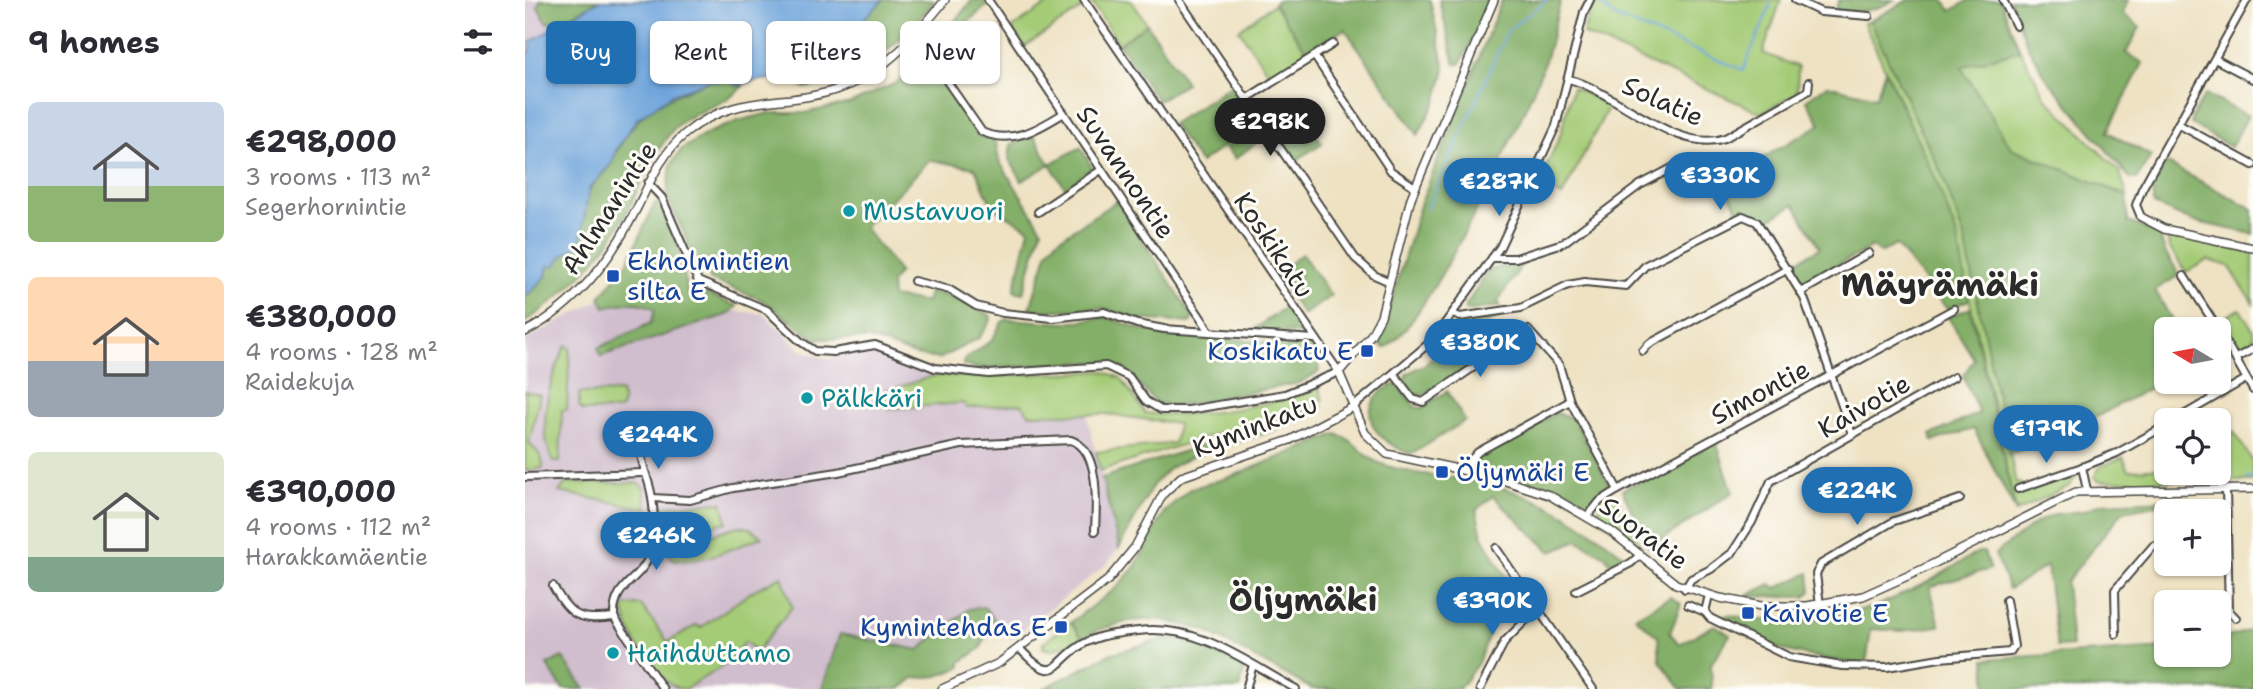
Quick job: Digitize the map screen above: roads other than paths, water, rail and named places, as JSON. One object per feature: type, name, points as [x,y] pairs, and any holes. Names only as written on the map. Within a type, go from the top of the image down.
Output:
[{"type":"street","name":"Ahlmanintie","points":[[927,21],[945,0]]},
{"type":"street","name":"Suvannontie","points":[[988,0],[1209,330]]},
{"type":"street","name":"Koskikatu","points":[[1084,0],[1339,372]]},
{"type":"street","points":[[1179,0],[1355,258],[1374,275],[1390,282]]},
{"type":"street","points":[[648,183],[662,198],[698,281],[767,310],[800,341],[815,351],[834,352],[874,345],[935,368],[989,374],[1106,366],[1129,377],[1151,407],[1172,412],[1285,394],[1339,372],[1377,325],[1415,187],[1493,0]]},
{"type":"street","name":"Kyminkatu","points":[[942,689],[979,675],[1020,649],[1124,564],[1157,503],[1175,481],[1200,468],[1290,440],[1353,407],[1427,346],[1492,258],[1546,152],[1569,79],[1584,12],[1590,0]]},
{"type":"street","points":[[1795,0],[1821,12],[1869,16]]},
{"type":"street","points":[[2003,0],[2016,26]]},
{"type":"street","points":[[2247,0],[2138,196],[2136,208],[2141,217],[2164,229],[2253,248]]},
{"type":"street","points":[[1246,99],[1333,44]]},
{"type":"street","name":"Ahlmanintie","points":[[525,331],[561,310],[590,281],[625,231],[648,183],[676,143],[700,123],[750,103],[839,88],[880,66],[900,48]]},
{"type":"street","points":[[1315,57],[1391,171],[1415,187]]},
{"type":"street","points":[[2215,59],[2253,79]]},
{"type":"street","name":"Solatie","points":[[1569,79],[1685,136],[1711,141],[1725,138],[1808,91],[1809,82]]},
{"type":"street","points":[[949,84],[982,132],[1004,136],[1030,134],[1064,113]]},
{"type":"street","points":[[2178,124],[2253,165]]},
{"type":"street","points":[[1492,258],[1516,258],[1563,243],[1640,185],[1674,167]]},
{"type":"street","points":[[1038,212],[1101,170]]},
{"type":"street","points":[[1453,314],[1460,317],[1521,308],[1560,287],[1577,283],[1626,286],[1646,265],[1743,216],[1757,222],[1801,292],[1852,434]]},
{"type":"street","points":[[1801,292],[1869,253]]},
{"type":"street","points":[[1643,351],[1649,344],[1789,269]]},
{"type":"street","points":[[2184,276],[2211,317]]},
{"type":"street","points":[[914,281],[950,290],[977,306],[1003,313],[1053,318],[1104,313],[1136,324],[1314,339]]},
{"type":"street","name":"Simontie","points":[[1588,516],[1601,501],[1618,489],[1955,309]]},
{"type":"street","points":[[1394,374],[1413,399],[1423,402],[1528,330],[1559,365],[1570,401],[1618,489]]},
{"type":"street","points":[[2231,349],[2253,390]]},
{"type":"street","points":[[2237,358],[2253,349]]},
{"type":"street","name":"Suoratie","points":[[1339,372],[1369,439],[1387,454],[1467,471],[1549,495],[1588,516],[1668,579],[1685,589],[1761,606],[1820,605],[1863,596],[1890,585],[2051,502],[2088,490],[2253,489]]},
{"type":"street","name":"Kaivotie","points":[[1685,589],[1691,579],[1711,569],[1731,553],[1752,522],[1772,481],[1954,377]]},
{"type":"street","points":[[2196,408],[2246,379]]},
{"type":"street","points":[[1467,471],[1469,462],[1478,452],[1570,401]]},
{"type":"street","points":[[659,426],[648,430],[641,450],[643,473],[652,498],[652,545],[647,562],[617,594],[614,617],[663,689]]},
{"type":"street","points":[[2018,489],[2117,453],[2154,432]]},
{"type":"street","points":[[652,498],[690,500],[733,488],[838,472],[961,445],[1071,440],[1083,447],[1091,468],[1096,499],[1095,531]]},
{"type":"street","points":[[2082,467],[2088,490]]},
{"type":"street","points":[[525,477],[643,473]]},
{"type":"street","points":[[2226,490],[2226,499]]},
{"type":"street","points":[[1820,605],[1816,574],[1821,564],[1894,521],[1960,499]]},
{"type":"street","points":[[2116,634],[2115,590],[2154,546]]},
{"type":"street","points":[[1496,548],[1536,610],[1593,689]]},
{"type":"street","points":[[1576,590],[1631,563],[1640,555]]},
{"type":"street","points":[[2226,576],[2229,611],[2236,618]]},
{"type":"street","points":[[553,586],[566,607],[582,617],[614,617]]},
{"type":"street","points":[[1705,612],[1709,595]]},
{"type":"street","points":[[1688,605],[1705,612],[1720,624],[1789,657],[1874,668],[2010,652],[2014,646],[2006,600]]},
{"type":"street","points":[[1481,689],[1510,634],[1536,610]]},
{"type":"street","points":[[1020,649],[1037,669],[1046,672],[1056,669],[1078,647],[1098,638],[1148,630],[1174,630],[1198,637],[1296,689]]},
{"type":"street","points":[[1246,689],[1253,665]]},
{"type":"water","points":[[600,0],[883,0],[862,21],[766,21],[766,80],[752,82],[752,21],[650,21],[650,84],[700,84],[673,94],[637,119],[616,150],[612,163],[589,189],[580,245],[561,257],[555,266],[548,266],[546,276],[525,298],[525,55],[531,51],[530,42],[546,32],[546,84],[636,84],[636,21],[565,21]]},
{"type":"waterway","points":[[1427,209],[1508,30],[1547,0]]},
{"type":"waterway","points":[[1599,3],[1613,16],[1743,70],[1771,4]]},
{"type":"waterway","points":[[2247,479],[2253,476]]},
{"type":"place","name":"Mustavuori","points":[[849,211]]},
{"type":"place","name":"Ekholmintien silta E","points":[[613,276]]},
{"type":"place","name":"Koskikatu E","points":[[1367,351]]},
{"type":"place","name":"Pälkkäri","points":[[807,398]]},
{"type":"place","name":"Öljymäki E","points":[[1442,472]]},
{"type":"place","name":"Kaivotie E","points":[[1748,613]]},
{"type":"place","name":"Kymintehdas E","points":[[1061,627]]},
{"type":"place","name":"Haihduttamo","points":[[613,653]]},
{"type":"district","name":"Mäyrämäki","points":[[1940,284]]},
{"type":"district","name":"Öljymäki","points":[[1303,599]]}]
